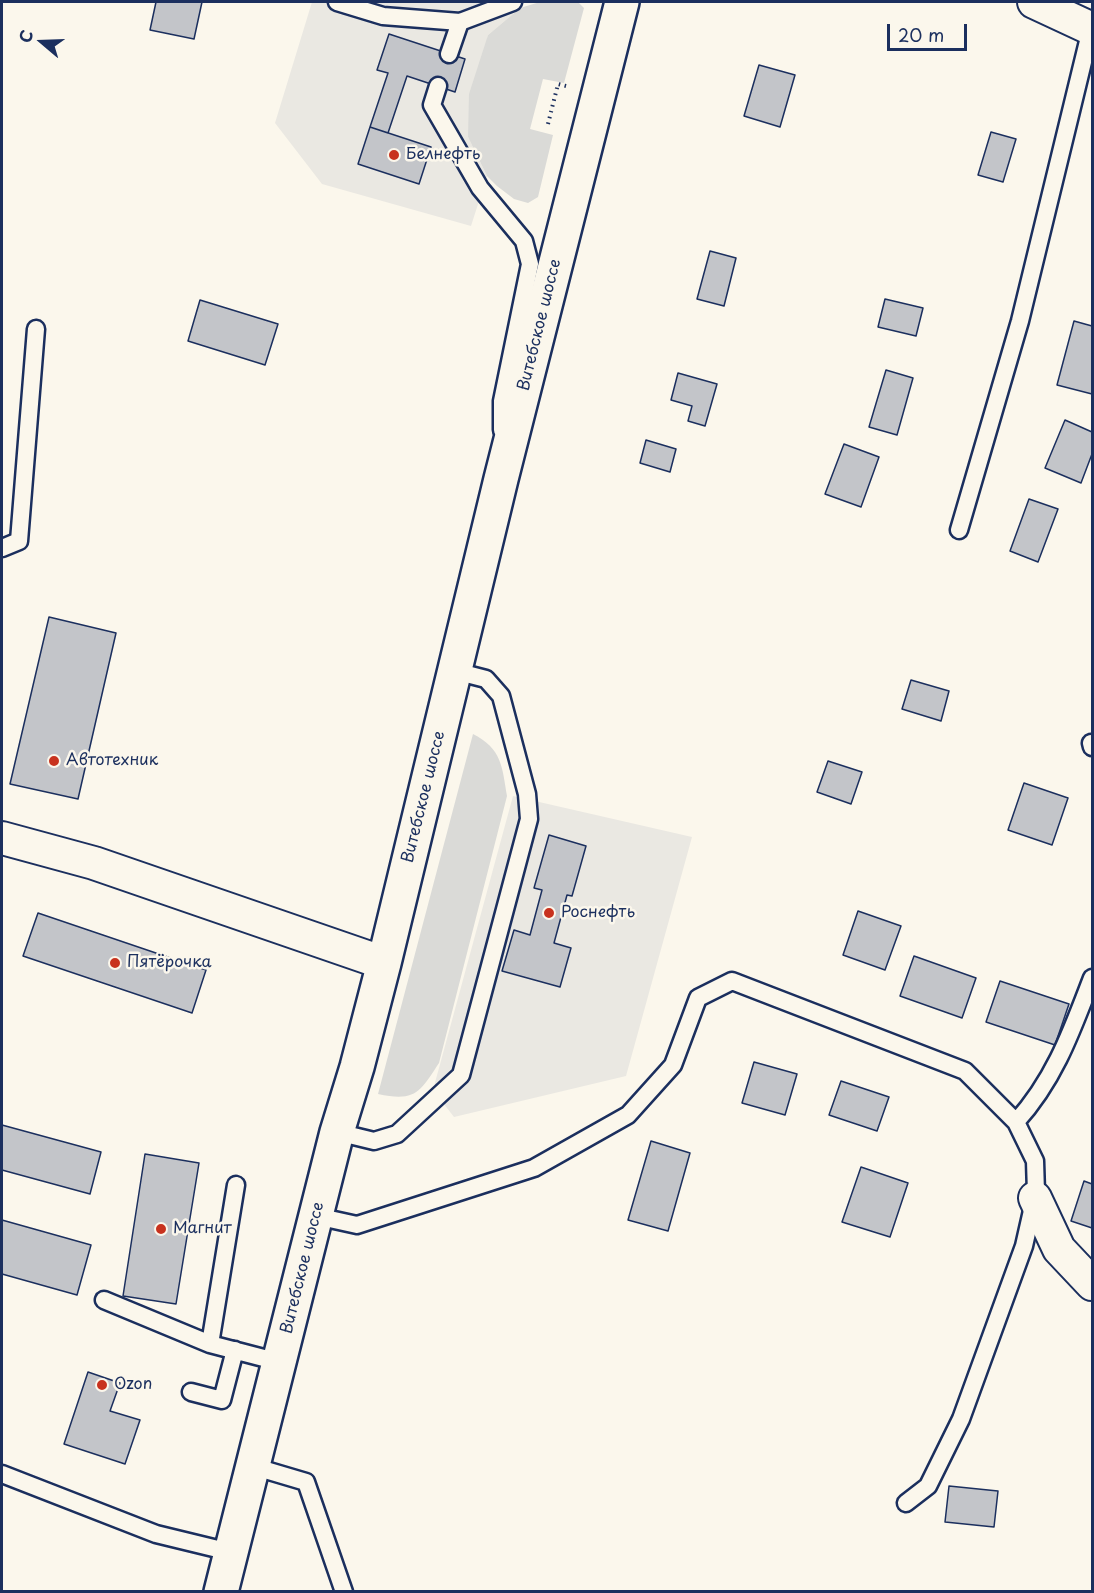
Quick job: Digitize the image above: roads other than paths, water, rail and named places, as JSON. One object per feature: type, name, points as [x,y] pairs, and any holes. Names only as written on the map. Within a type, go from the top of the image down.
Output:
[{"type":"main road","name":"Витебское шоссе","points":[[220,1592],[337,1132],[357,1067],[384,963],[501,479],[622,2]]},
{"type":"street","points":[[1034,2],[1091,29]]},
{"type":"street","points":[[2,838],[94,862],[384,963]]},
{"type":"street","points":[[1035,1198],[1059,1250],[1092,1284]]},
{"type":"lane","points":[[337,2],[383,16],[460,22],[503,3]]},
{"type":"lane","points":[[449,54],[460,22]]},
{"type":"lane","points":[[959,530],[1020,321],[1091,29]]},
{"type":"lane","points":[[438,86],[432,105],[480,188],[524,241],[530,264],[502,401],[501,479]]},
{"type":"lane","points":[[2,548],[19,541],[36,329]]},
{"type":"lane","points":[[337,1132],[374,1142],[397,1134],[461,1076],[529,819],[527,794],[501,696],[486,679],[455,671]]},
{"type":"lane","points":[[1016,1122],[1035,1101],[1067,1045],[1092,978]]},
{"type":"lane","points":[[316,1216],[357,1226],[534,1168],[627,1115],[673,1065],[698,998],[732,981],[965,1071],[1016,1122],[1035,1161],[1035,1198],[1024,1246],[961,1419],[928,1486],[906,1503]]},
{"type":"lane","points":[[210,1344],[237,1185]]},
{"type":"lane","points":[[104,1300],[210,1344],[279,1362]]},
{"type":"lane","points":[[191,1392],[222,1400],[235,1350]]},
{"type":"lane","points":[[252,1466],[306,1482],[344,1592]]},
{"type":"lane","points":[[2,1474],[156,1534],[230,1552]]},
{"type":"place","name":"Белнефть","points":[[394,155]]},
{"type":"place","name":"Автотехник","points":[[54,761]]},
{"type":"place","name":"Роснефть","points":[[549,913]]},
{"type":"place","name":"Пятёрочка","points":[[115,963]]},
{"type":"place","name":"Магнит","points":[[161,1229]]},
{"type":"place","name":"Ozon","points":[[102,1385]]}]
